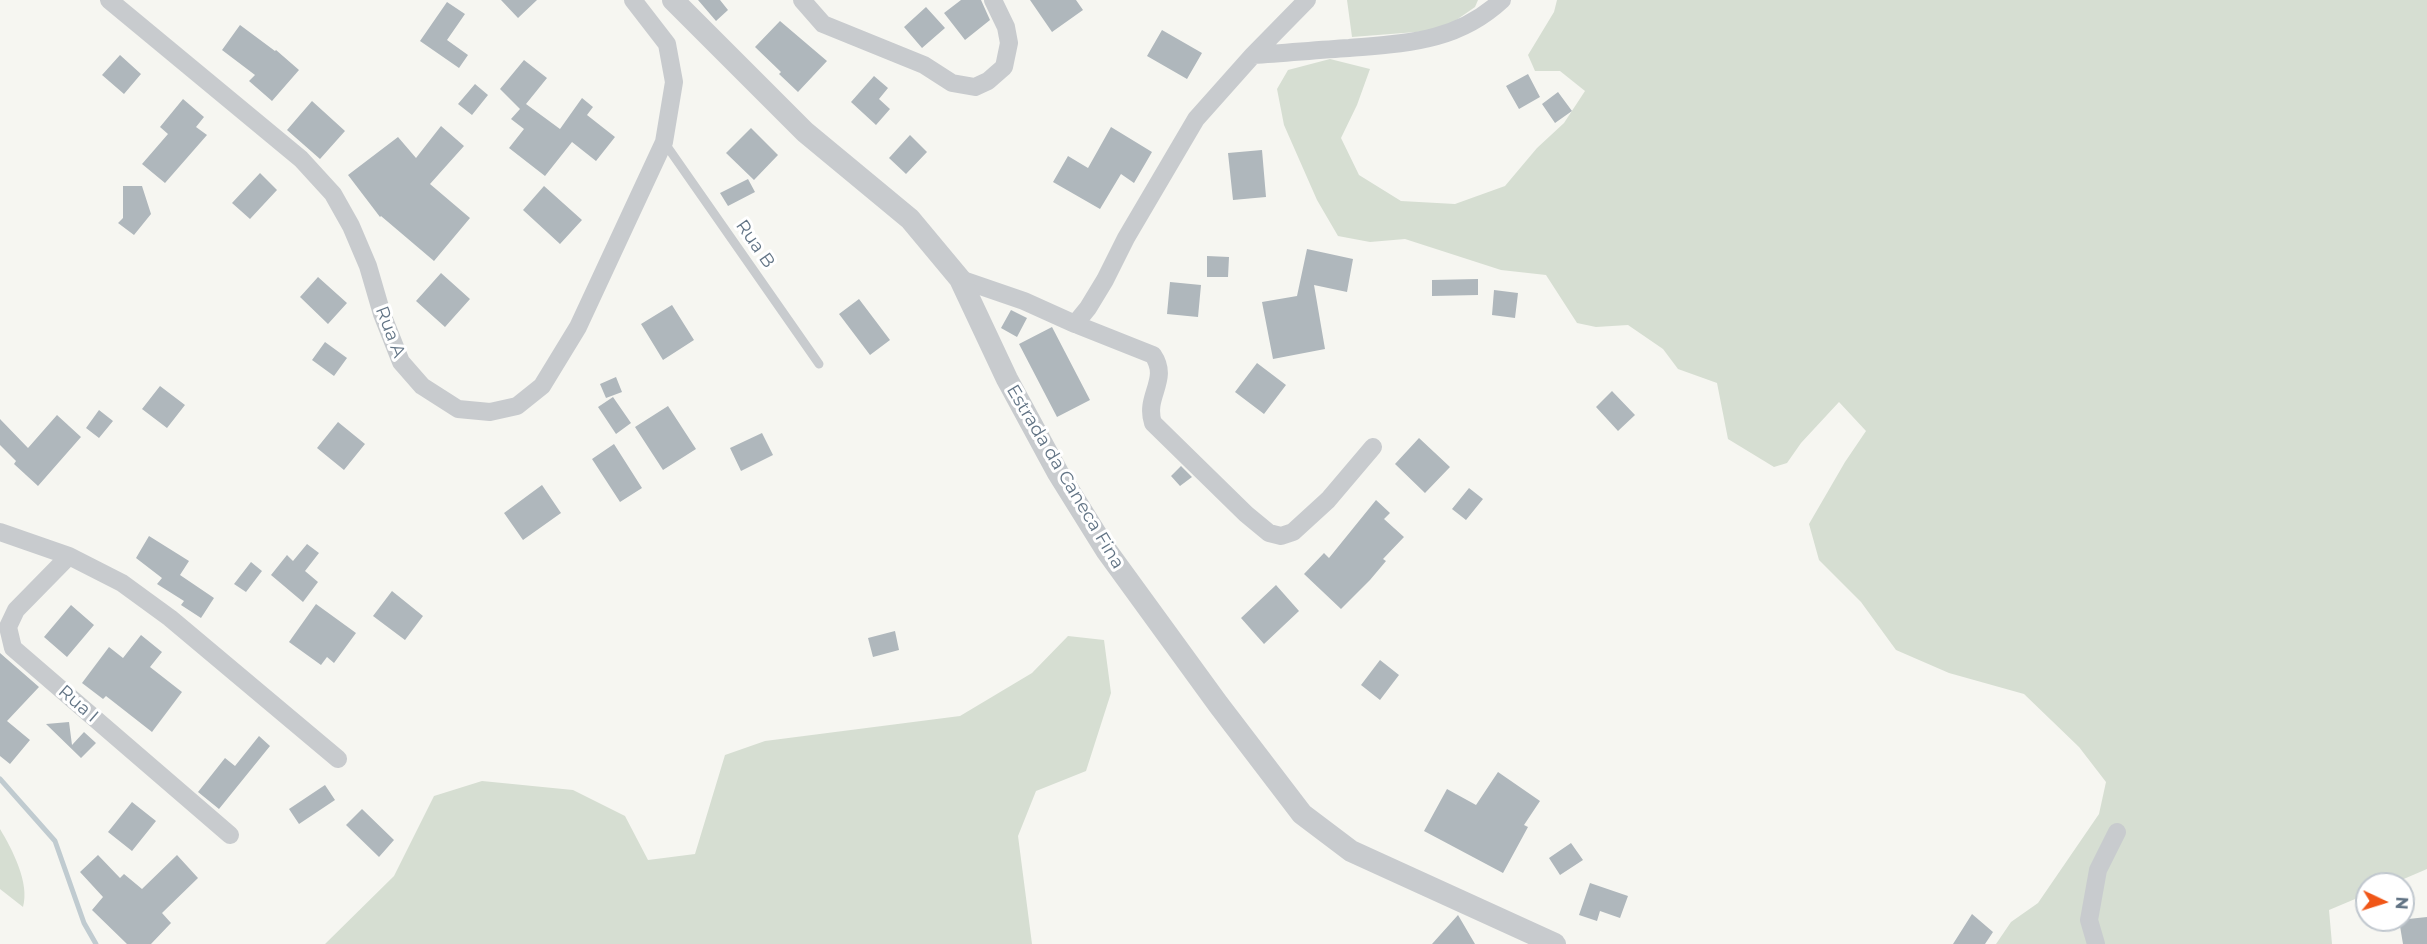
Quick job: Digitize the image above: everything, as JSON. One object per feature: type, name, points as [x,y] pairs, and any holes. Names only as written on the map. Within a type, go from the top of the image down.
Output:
[{"type":"street","name":"Rua A","points":[[110,0],[301,159],[333,194],[351,226],[368,266],[382,314],[401,362],[422,386],[458,409],[490,412],[517,406],[542,386],[578,327],[664,142],[674,82],[667,44],[633,0]]},
{"type":"street","name":"Estrada da Caneca Fina","points":[[673,0],[805,132],[910,219],[960,279],[1007,379],[1058,473],[1106,550],[1218,704],[1302,814],[1351,851],[1555,944]]},
{"type":"street","points":[[802,0],[823,24],[924,65],[952,83],[975,87],[988,81],[1004,67],[1009,43],[1006,27],[993,0]]},
{"type":"street","points":[[1075,324],[1105,280],[1126,238],[1196,119],[1253,55],[1307,0]]},
{"type":"street","points":[[1253,55],[1407,44],[1436,38],[1468,26],[1488,14],[1502,0]]},
{"type":"street","points":[[960,279],[1024,302],[1153,355],[1160,365],[1160,375],[1150,405],[1153,423],[1246,514],[1269,533],[1281,536],[1293,532],[1328,500],[1374,447]]},
{"type":"street","points":[[0,532],[69,556],[122,583],[170,618],[338,759]]},
{"type":"street","name":"Rua I","points":[[69,556],[16,610],[8,627],[14,648],[230,835]]},
{"type":"street","points":[[2096,944],[2089,920],[2098,870],[2117,832]]},
{"type":"lane","name":"Rua B","points":[[664,142],[819,364]]},
{"type":"shaded area","points":[[1347,0],[1478,0],[1475,7],[1442,30],[1352,37]]},
{"type":"shaded area","points":[[1557,0],[2427,0],[2427,869],[2415,874],[2415,872],[2355,872],[2355,899],[2329,910],[2332,944],[1996,944],[2011,922],[2038,903],[2099,814],[2106,782],[2079,747],[2024,694],[1949,673],[1896,650],[1861,602],[1819,560],[1809,524],[1866,431],[1839,402],[1801,443],[1787,463],[1774,467],[1728,439],[1717,383],[1678,369],[1663,349],[1628,325],[1596,327],[1577,323],[1546,275],[1501,270],[1405,239],[1370,242],[1338,236],[1317,200],[1284,125],[1277,89],[1288,70],[1330,59],[1370,69],[1357,105],[1341,138],[1359,175],[1401,201],[1455,204],[1505,186],[1537,148],[1564,123],[1585,91],[1560,71],[1535,71],[1528,55],[1554,12]]},
{"type":"shaded area","points":[[1068,636],[1104,640],[1111,693],[1086,771],[1036,791],[1018,836],[1032,944],[325,944],[394,876],[434,796],[482,781],[573,790],[625,816],[648,860],[695,854],[725,755],[765,741],[960,716],[1032,673]]},
{"type":"shaded area","points":[[0,829],[19,866],[25,898],[23,907],[0,889]]},
{"type":"building","points":[[501,0],[537,0],[518,18]]},
{"type":"building","points":[[698,0],[720,0],[728,10],[716,21]]},
{"type":"building","points":[[961,0],[981,0],[990,20],[965,40],[944,13]]},
{"type":"building","points":[[1030,0],[1076,0],[1083,10],[1052,32]]},
{"type":"building","points":[[447,2],[465,14],[447,40],[468,55],[459,68],[420,41]]},
{"type":"building","points":[[926,7],[945,28],[922,48],[904,27]]},
{"type":"building","points":[[780,21],[827,61],[798,92],[755,47]]},
{"type":"building","points":[[240,25],[276,50],[299,70],[272,101],[249,81],[255,75],[222,50]]},
{"type":"building","points":[[1162,30],[1202,53],[1187,79],[1147,56]]},
{"type":"building","points":[[120,55],[141,74],[124,94],[102,75]]},
{"type":"building","points":[[524,60],[547,78],[526,104],[560,129],[582,98],[593,107],[587,115],[615,137],[596,161],[572,142],[545,176],[509,148],[524,129],[511,119],[520,109],[500,89]]},
{"type":"building","points":[[1528,74],[1540,97],[1519,109],[1506,86]]},
{"type":"building","points":[[874,76],[888,88],[879,99],[890,109],[876,125],[851,102]]},
{"type":"building","points":[[475,84],[488,95],[472,115],[458,104]]},
{"type":"building","points":[[1558,92],[1572,111],[1555,123],[1542,104]]},
{"type":"building","points":[[183,99],[204,117],[196,127],[207,135],[165,183],[142,164],[168,134],[160,127]]},
{"type":"building","points":[[312,101],[345,131],[320,159],[287,130]]},
{"type":"building","points":[[441,126],[464,146],[430,184],[470,218],[434,261],[380,217],[348,175],[398,137],[416,158]]},
{"type":"building","points":[[1111,127],[1152,152],[1134,183],[1121,174],[1100,209],[1053,182],[1068,156],[1088,168]]},
{"type":"building","points":[[751,128],[778,155],[754,180],[726,153]]},
{"type":"building","points":[[910,135],[927,152],[906,174],[889,158]]},
{"type":"building","points":[[1262,150],[1266,197],[1233,200],[1228,153]]},
{"type":"building","points":[[260,173],[277,190],[250,219],[232,203]]},
{"type":"building","points":[[748,179],[755,192],[728,206],[720,193]]},
{"type":"building","points":[[123,186],[142,186],[151,214],[134,235],[118,223],[123,218]]},
{"type":"building","points":[[544,186],[582,220],[560,244],[523,210]]},
{"type":"building","points":[[1307,249],[1353,259],[1347,292],[1314,285],[1325,349],[1273,359],[1262,302],[1297,296]]},
{"type":"building","points":[[1207,256],[1229,257],[1228,277],[1207,277]]},
{"type":"building","points":[[441,273],[470,299],[445,327],[416,301]]},
{"type":"building","points":[[318,277],[347,303],[328,324],[300,297]]},
{"type":"building","points":[[1478,279],[1478,295],[1432,296],[1432,280]]},
{"type":"building","points":[[1170,282],[1201,285],[1198,317],[1167,314]]},
{"type":"building","points":[[1494,290],[1518,293],[1515,318],[1492,315]]},
{"type":"building","points":[[859,299],[890,340],[870,355],[839,314]]},
{"type":"building","points":[[672,305],[694,340],[663,360],[641,324]]},
{"type":"building","points":[[1011,310],[1027,318],[1017,337],[1001,328]]},
{"type":"building","points":[[1052,327],[1090,400],[1057,417],[1019,344]]},
{"type":"building","points":[[325,342],[347,358],[334,376],[312,360]]},
{"type":"building","points":[[1257,363],[1286,385],[1264,414],[1235,392]]},
{"type":"building","points":[[616,377],[622,392],[606,398],[600,384]]},
{"type":"building","points":[[160,386],[185,405],[167,428],[142,409]]},
{"type":"building","points":[[1612,391],[1635,415],[1618,431],[1596,407]]},
{"type":"building","points":[[613,397],[631,423],[616,434],[598,407]]},
{"type":"building","points":[[668,406],[696,449],[663,470],[635,427]]},
{"type":"building","points":[[99,410],[113,421],[99,438],[86,428]]},
{"type":"building","points":[[57,415],[81,437],[38,486],[14,464],[16,461],[0,445],[0,419],[28,448]]},
{"type":"building","points":[[338,422],[365,444],[344,470],[317,448]]},
{"type":"building","points":[[762,433],[773,455],[741,471],[730,448]]},
{"type":"building","points":[[1419,438],[1450,467],[1425,493],[1395,464]]},
{"type":"building","points":[[614,444],[642,488],[620,502],[592,459]]},
{"type":"building","points":[[1181,466],[1192,477],[1180,486],[1171,476]]},
{"type":"building","points":[[542,485],[561,513],[523,540],[504,513]]},
{"type":"building","points":[[1469,488],[1483,499],[1466,520],[1452,509]]},
{"type":"building","points":[[1376,500],[1390,513],[1384,519],[1404,537],[1383,559],[1386,561],[1370,580],[1341,609],[1304,574],[1324,553],[1329,558]]},
{"type":"building","points":[[149,536],[189,561],[180,575],[214,598],[201,618],[181,605],[184,601],[157,584],[162,578],[136,558]]},
{"type":"building","points":[[307,544],[319,553],[305,571],[318,582],[303,602],[271,575],[287,555],[293,561]]},
{"type":"building","points":[[251,562],[262,571],[246,592],[234,584]]},
{"type":"building","points":[[1276,585],[1299,611],[1264,644],[1241,618]]},
{"type":"building","points":[[392,591],[423,616],[405,640],[373,616]]},
{"type":"building","points":[[316,604],[356,633],[334,663],[327,657],[321,665],[289,642]]},
{"type":"building","points":[[71,605],[94,625],[67,657],[44,637]]},
{"type":"building","points":[[895,631],[899,650],[873,657],[868,638]]},
{"type":"building","points":[[141,635],[162,652],[150,667],[182,692],[152,732],[106,696],[103,699],[82,683],[109,647],[123,658]]},
{"type":"building","points":[[0,653],[39,687],[7,721],[30,740],[10,764],[0,756]]},
{"type":"building","points":[[1380,660],[1399,675],[1380,700],[1361,685]]},
{"type":"building","points":[[69,722],[72,745],[84,732],[96,743],[81,758],[46,724]]},
{"type":"building","points":[[259,736],[270,746],[219,809],[198,792],[225,758],[235,766]]},
{"type":"building","points":[[1498,772],[1540,801],[1524,825],[1528,827],[1503,873],[1424,831],[1447,789],[1476,805]]},
{"type":"building","points":[[325,785],[335,800],[299,824],[289,809]]},
{"type":"building","points":[[132,802],[156,821],[132,851],[108,832]]},
{"type":"building","points":[[362,809],[394,840],[379,857],[346,825]]},
{"type":"building","points":[[1571,843],[1583,860],[1560,875],[1549,858]]},
{"type":"building","points":[[98,855],[120,878],[124,874],[142,889],[177,855],[198,878],[162,913],[171,923],[151,944],[127,944],[92,910],[103,897],[80,872]]},
{"type":"building","points":[[1590,883],[1628,896],[1620,918],[1600,911],[1597,921],[1579,915]]},
{"type":"building","points":[[1972,914],[1993,932],[1985,944],[1953,944]]},
{"type":"building","points":[[1458,915],[1475,944],[1432,944]]},
{"type":"building","points":[[2427,917],[2427,944],[2403,944],[2401,932],[2415,932],[2415,918]]},
{"type":"waterway","points":[[0,779],[55,841],[84,923],[96,944]]}]
